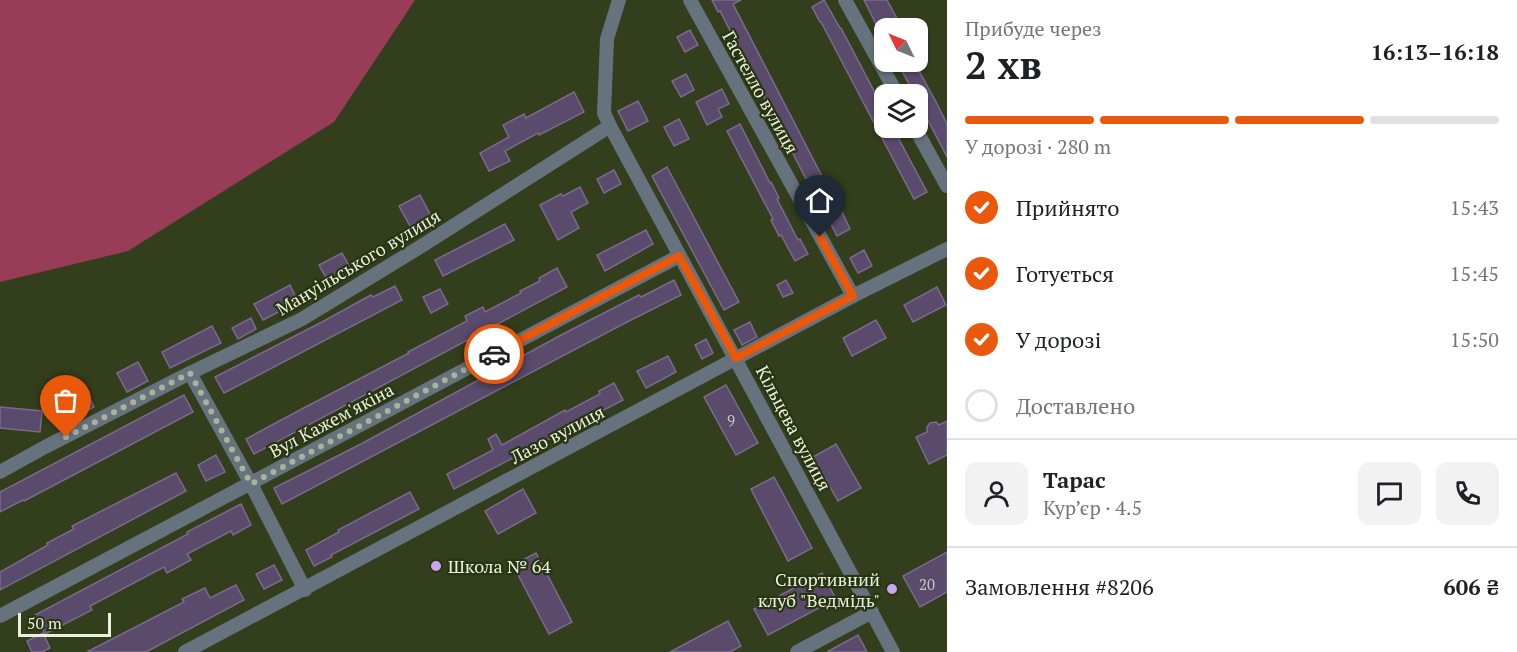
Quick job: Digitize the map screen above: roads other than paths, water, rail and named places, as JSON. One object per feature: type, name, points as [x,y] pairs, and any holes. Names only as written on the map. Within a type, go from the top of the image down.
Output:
[{"type":"street","points":[[610,126],[604,113],[607,39],[619,0]]},
{"type":"street","name":"Гастелло вулиця","points":[[690,0],[853,296]]},
{"type":"street","points":[[845,0],[891,84]]},
{"type":"street","name":"Кільцева вулиця","points":[[610,126],[893,652]]},
{"type":"street","name":"Мануільського вулиця","points":[[3,469],[190,373],[302,319],[610,126]]},
{"type":"street","points":[[921,138],[947,186]]},
{"type":"street","name":"Лазо вулиця","points":[[185,652],[853,296],[947,249]]},
{"type":"street","name":"Вул Кажем'якіна","points":[[0,616],[679,256]]},
{"type":"street","points":[[190,373],[251,484],[305,590]]},
{"type":"street","points":[[797,652],[872,612]]},
{"type":"place","name":"Школа № 64","points":[[436,566]]},
{"type":"place","name":"Спортивний клуб \"Ведмідь\"","points":[[892,589]]}]
